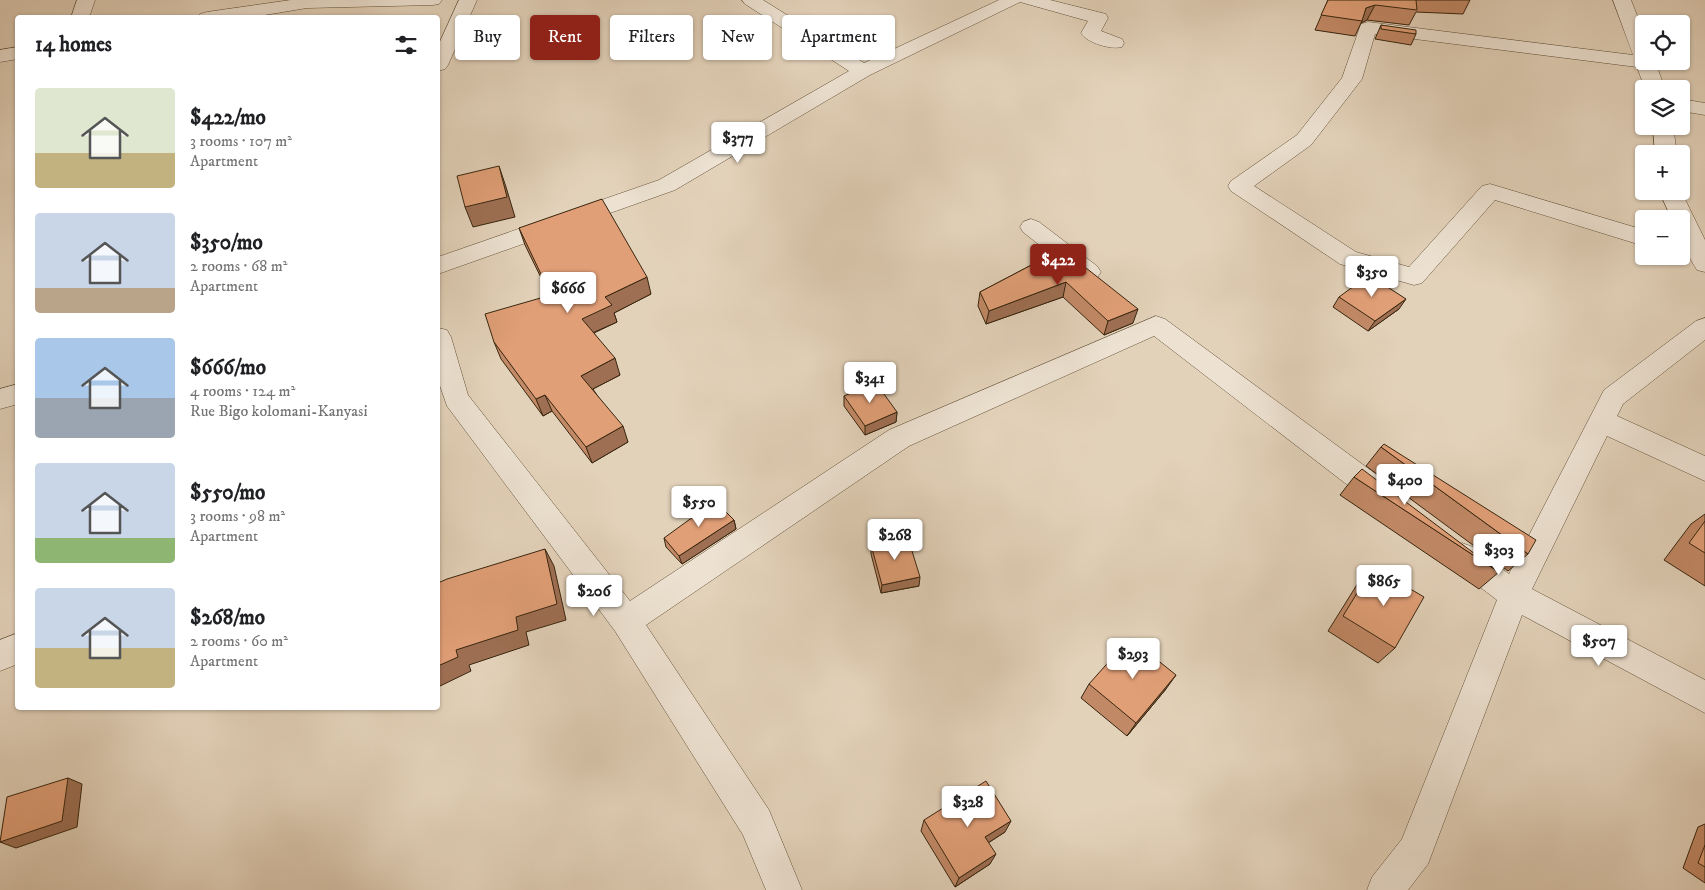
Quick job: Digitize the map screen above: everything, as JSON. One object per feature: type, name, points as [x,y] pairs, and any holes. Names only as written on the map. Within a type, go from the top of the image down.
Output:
[{"type":"street","points":[[81,15],[86,0]]},
{"type":"street","points":[[226,15],[308,1],[433,0]]},
{"type":"street","points":[[440,61],[468,0]]},
{"type":"street","points":[[751,0],[863,71]]},
{"type":"street","points":[[440,265],[666,185],[863,71],[1012,0]]},
{"type":"street","points":[[1028,0],[1100,18],[1090,33],[1115,43]]},
{"type":"street","points":[[1622,0],[1635,34]]},
{"type":"street","points":[[1635,59],[1368,28],[1352,79],[1304,140],[1239,186],[1348,258],[1414,277],[1490,191],[1635,235]]},
{"type":"street","points":[[0,56],[15,54]]},
{"type":"street","points":[[1690,106],[1705,109]]},
{"type":"street","points":[[1674,200],[1695,253]]},
{"type":"street","points":[[1031,226],[1109,288]]},
{"type":"street","points":[[626,621],[899,438],[1148,319],[1403,511]]},
{"type":"street","points":[[1385,890],[1415,851],[1514,595],[1612,397],[1705,327]]},
{"type":"street","points":[[440,354],[446,404],[626,621],[756,822],[784,890]]},
{"type":"street","points":[[0,399],[15,395]]},
{"type":"street","points":[[1601,421],[1705,469]]},
{"type":"street","points":[[1443,541],[1514,595],[1705,696]]},
{"type":"street","points":[[0,656],[15,649]]},
{"type":"building","points":[[1328,0],[1416,0],[1417,10],[1375,5],[1366,8],[1362,21],[1321,15]]},
{"type":"building","points":[[1381,25],[1416,30],[1416,34],[1381,29]]},
{"type":"building","points":[[499,166],[507,197],[465,207],[457,176]]},
{"type":"building","points":[[602,199],[647,277],[605,297],[612,305],[582,319],[615,358],[581,376],[623,426],[586,447],[545,395],[536,399],[494,342],[485,314],[551,295],[519,228]]},
{"type":"building","points":[[1062,249],[1138,309],[1108,321],[1066,282],[989,311],[980,292]]},
{"type":"building","points":[[1369,275],[1406,299],[1375,321],[1339,297]]},
{"type":"building","points":[[876,383],[897,412],[865,426],[844,396]]},
{"type":"building","points":[[1384,444],[1536,540],[1528,554],[1381,447]]},
{"type":"building","points":[[1362,469],[1499,572],[1354,477]]},
{"type":"building","points":[[715,501],[734,520],[679,556],[664,538]]},
{"type":"building","points":[[1705,521],[1705,553],[1689,543]]},
{"type":"building","points":[[908,538],[920,577],[882,585],[871,545]]},
{"type":"building","points":[[545,549],[557,604],[516,617],[518,630],[456,650],[458,657],[440,665],[440,582]]},
{"type":"building","points":[[1373,567],[1424,597],[1395,648],[1343,616]]},
{"type":"building","points":[[1130,638],[1176,675],[1136,723],[1089,684]]},
{"type":"building","points":[[68,778],[62,821],[0,842],[7,797]]},
{"type":"building","points":[[986,781],[1011,821],[985,837],[996,854],[959,878],[924,820]]},
{"type":"building","points":[[1705,845],[1705,867],[1698,863]]}]
